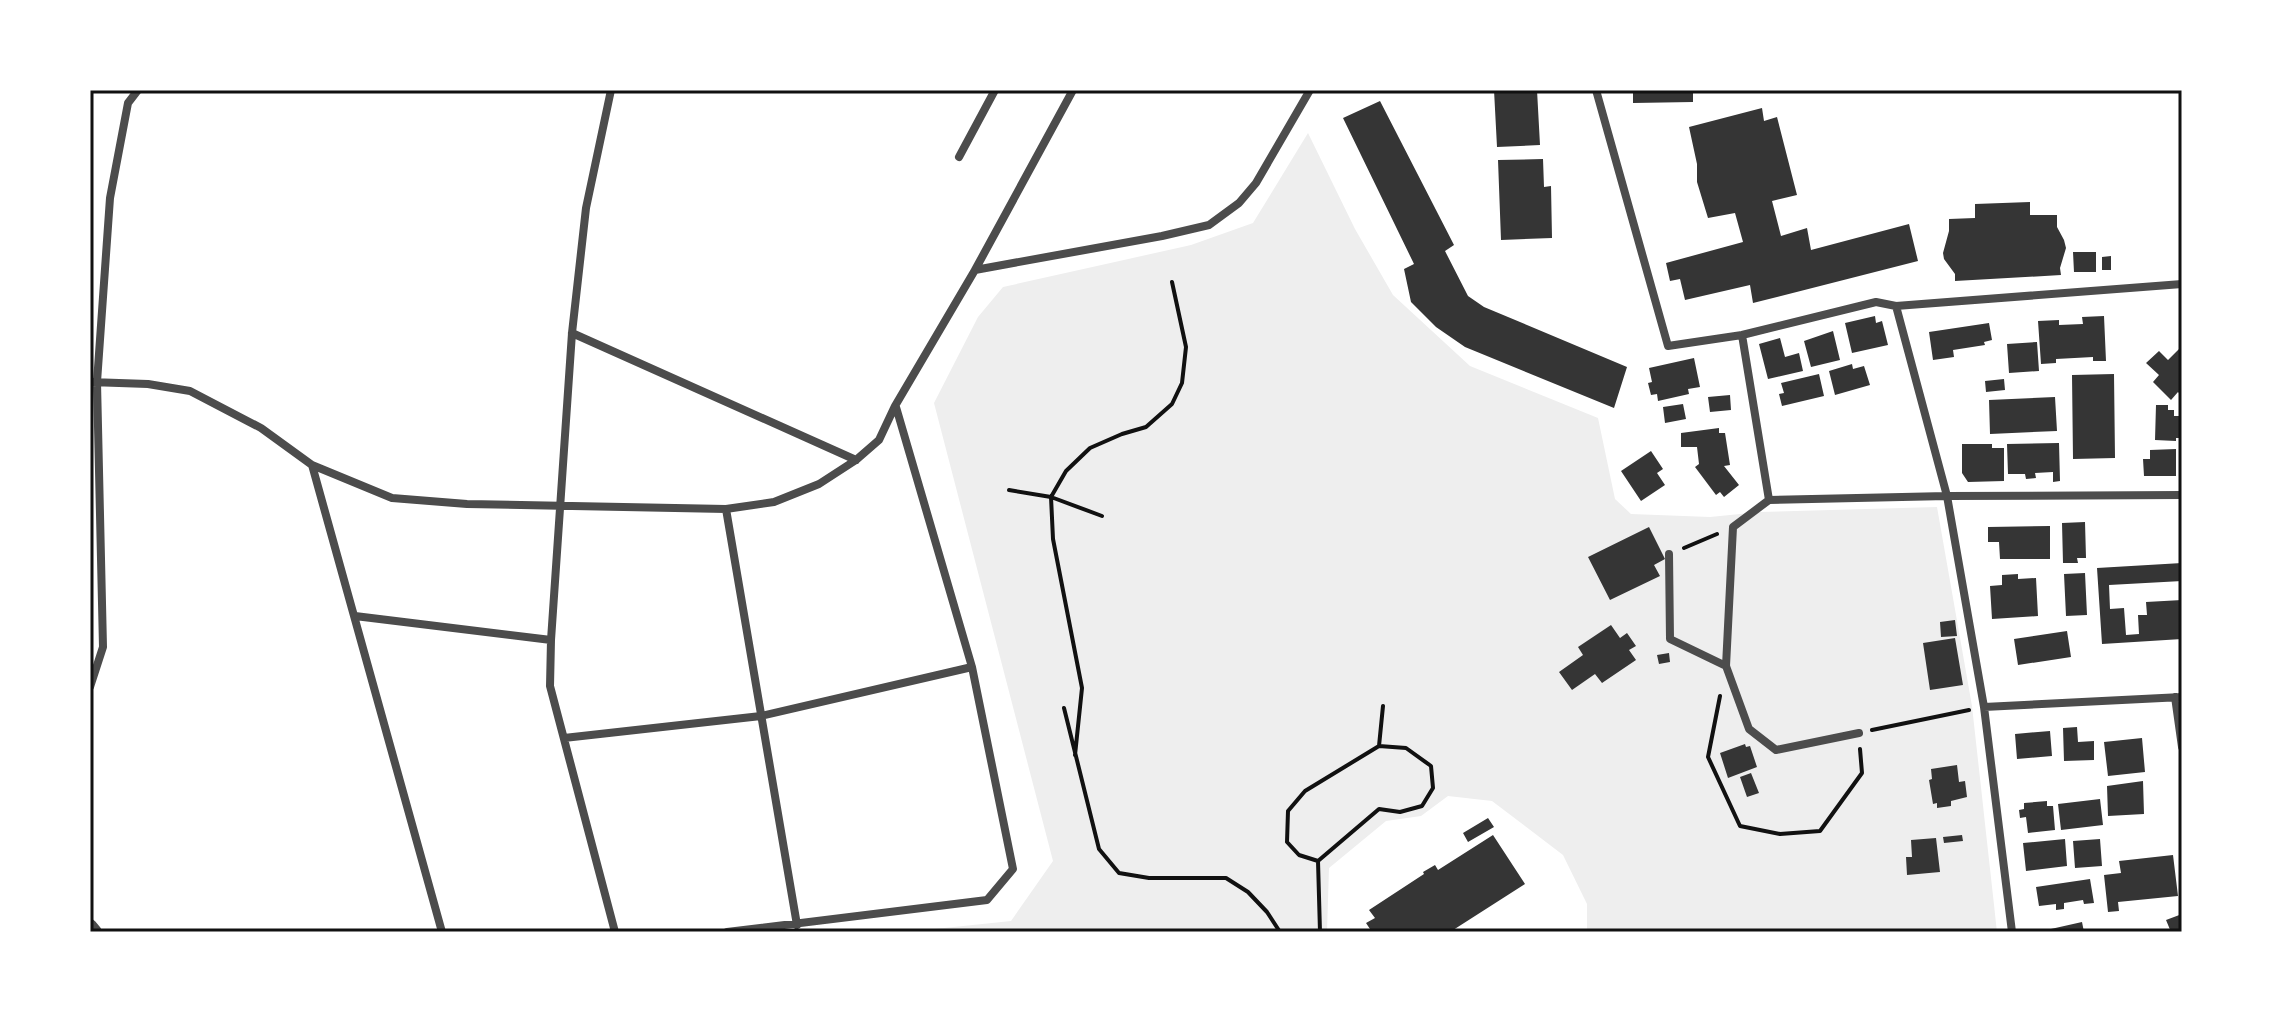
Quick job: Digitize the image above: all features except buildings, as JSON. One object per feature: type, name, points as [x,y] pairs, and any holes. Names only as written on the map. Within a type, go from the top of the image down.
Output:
[{"type":"street","points":[[90,687],[103,647],[94,382],[110,198],[128,103],[138,90]]},
{"type":"street","points":[[611,90],[586,208],[572,333],[550,686],[615,932]]},
{"type":"street","points":[[959,157],[995,90]]},
{"type":"street","points":[[94,382],[148,384],[190,391],[261,428],[312,465],[392,498],[467,504],[726,509],[774,502],[819,484],[856,460],[879,440],[895,406],[975,270],[1073,90]]},
{"type":"street","points":[[975,270],[1209,225],[1239,203],[1256,183],[1310,90]]},
{"type":"street","points":[[1596,90],[1668,346],[1742,335],[1876,302],[1896,306],[2182,284]]},
{"type":"street","points":[[1896,306],[1947,496],[1984,707],[2012,932]]},
{"type":"street","points":[[572,333],[856,460]]},
{"type":"street","points":[[1742,335],[1769,500]]},
{"type":"street","points":[[727,932],[987,900],[1013,869],[972,667],[895,406]]},
{"type":"street","points":[[312,465],[442,932]]},
{"type":"street","points":[[1859,733],[1776,750],[1749,729],[1726,666],[1733,527],[1769,500],[2182,495]]},
{"type":"street","points":[[726,509],[797,925]]},
{"type":"street","points":[[1669,554],[1670,639],[1726,666]]},
{"type":"street","points":[[355,616],[551,640]]},
{"type":"street","points":[[564,738],[761,716],[972,667]]},
{"type":"street","points":[[1984,707],[2179,697],[2182,747]]},
{"type":"street","points":[[90,926],[95,932]]},
{"type":"path","points":[[1075,755],[1082,688],[1053,539],[1051,497],[1066,471],[1090,448],[1146,427],[1172,404],[1182,383],[1186,347],[1172,282]]},
{"type":"path","points":[[1009,490],[1051,497],[1102,516]]},
{"type":"path","points":[[1669,554],[1733,527]]},
{"type":"path","points":[[1726,666],[1708,757],[1740,826],[1780,834],[1820,831],[1862,773],[1859,733],[1984,707]]},
{"type":"path","points":[[1379,746],[1383,706]]},
{"type":"path","points":[[1064,708],[1099,849],[1119,873],[1149,878],[1226,878],[1248,892],[1280,932]]},
{"type":"path","points":[[1379,746],[1406,748],[1431,766],[1433,788],[1422,806],[1400,812],[1379,809],[1318,861],[1299,855],[1287,842],[1288,811],[1305,791],[1379,746]]},
{"type":"path","points":[[1318,861],[1320,932]]},
{"type":"shaded area","points":[[1308,133],[1355,229],[1393,295],[1470,366],[1598,418],[1615,499],[1631,514],[1710,517],[1760,512],[1937,507],[1972,706],[1997,932],[1587,932],[1587,904],[1563,855],[1492,801],[1448,796],[1421,816],[1386,821],[1329,868],[1327,932],[906,932],[1011,921],[1053,861],[934,403],[978,317],[1003,287],[1191,245],[1253,223]]}]
